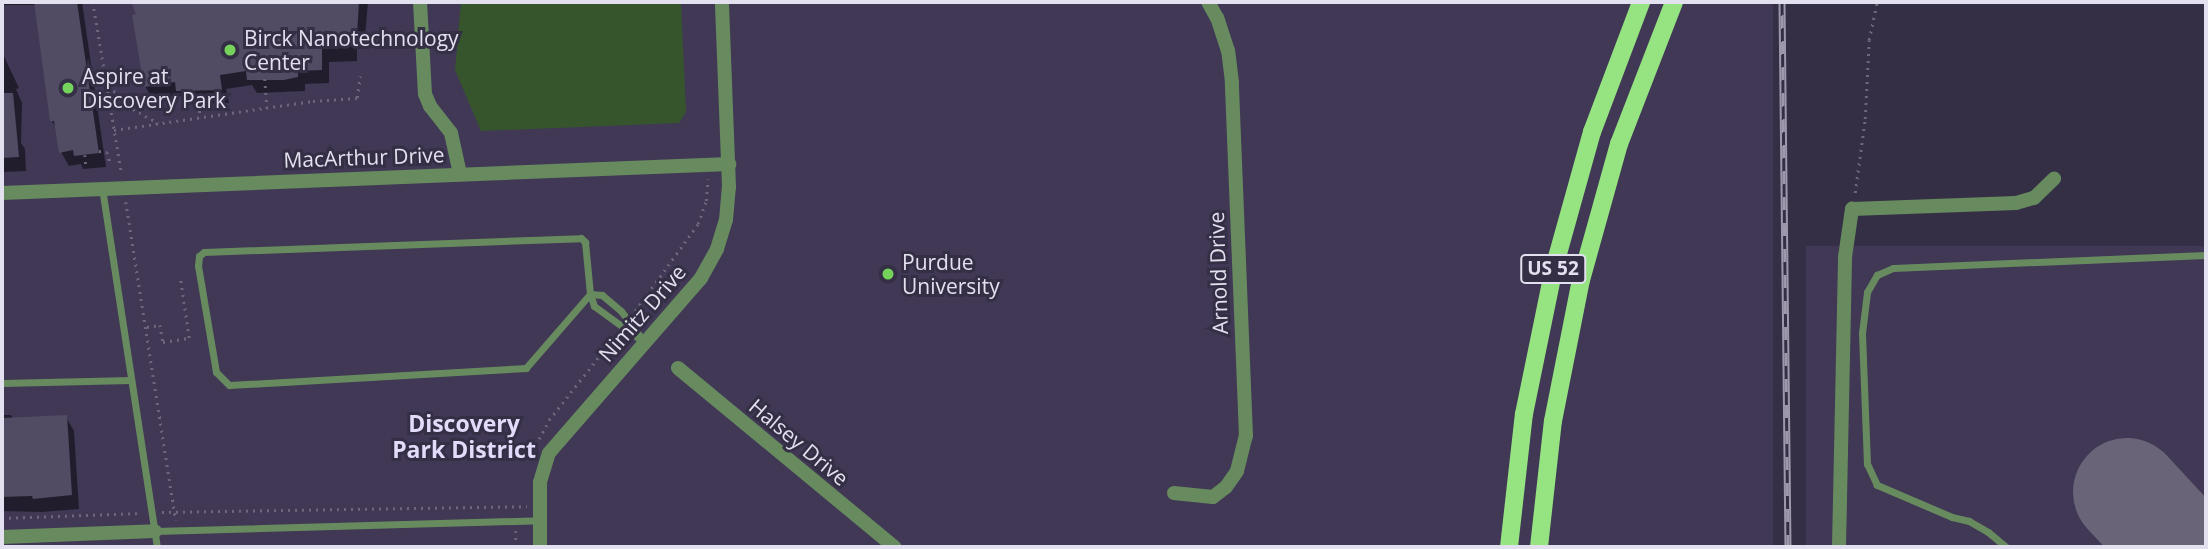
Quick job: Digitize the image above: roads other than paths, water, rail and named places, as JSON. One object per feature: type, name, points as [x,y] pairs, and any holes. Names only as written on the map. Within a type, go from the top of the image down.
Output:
[{"type":"main road","name":"US 52","points":[[1509,547],[1524,414],[1554,268],[1592,132],[1641,2]]},
{"type":"main road","name":"US 52","points":[[1539,547],[1553,421],[1584,269],[1619,144],[1674,2]]},
{"type":"street","points":[[420,2],[425,94],[429,106],[451,133],[460,174]]},
{"type":"street","name":"Nimitz Drive","points":[[540,547],[533,513],[543,465],[549,453],[701,278],[717,250],[726,220],[729,164],[722,2]]},
{"type":"street","name":"Arnold Drive","points":[[1174,493],[1213,497],[1226,487],[1237,471],[1246,436],[1232,82],[1228,51],[1217,18],[1208,2]]},
{"type":"street","name":"MacArthur Drive","points":[[2,193],[729,164]]},
{"type":"street","points":[[1839,547],[1845,257],[1852,209],[2016,203],[2034,198],[2054,179]]},
{"type":"street","name":"Halsey Drive","points":[[678,368],[894,547]]},
{"type":"street","points":[[2,537],[155,531]]},
{"type":"lane","points":[[102,188],[157,547]]},
{"type":"lane","points":[[590,293],[526,368],[520,370],[229,384],[216,372],[198,266],[199,256],[204,252],[581,238],[585,242],[590,293],[594,306],[645,343]]},
{"type":"lane","points":[[2006,547],[1989,532],[1969,521],[1942,513],[1877,485],[1867,464],[1862,333],[1867,292],[1878,275],[1893,268],[2206,255]]},
{"type":"lane","points":[[590,293],[602,295],[629,319],[645,343]]},
{"type":"lane","points":[[2,383],[131,380]]},
{"type":"lane","points":[[155,531],[516,521],[533,513]]},
{"type":"railway","points":[[1782,2],[1788,547]]},
{"type":"place","name":"Birck Nanotechnology Center","points":[[230,50]]},
{"type":"place","name":"Aspire at Discovery Park","points":[[68,88]]},
{"type":"place","name":"Purdue University","points":[[888,274]]},
{"type":"district","name":"Discovery Park District","points":[[464,436]]}]
